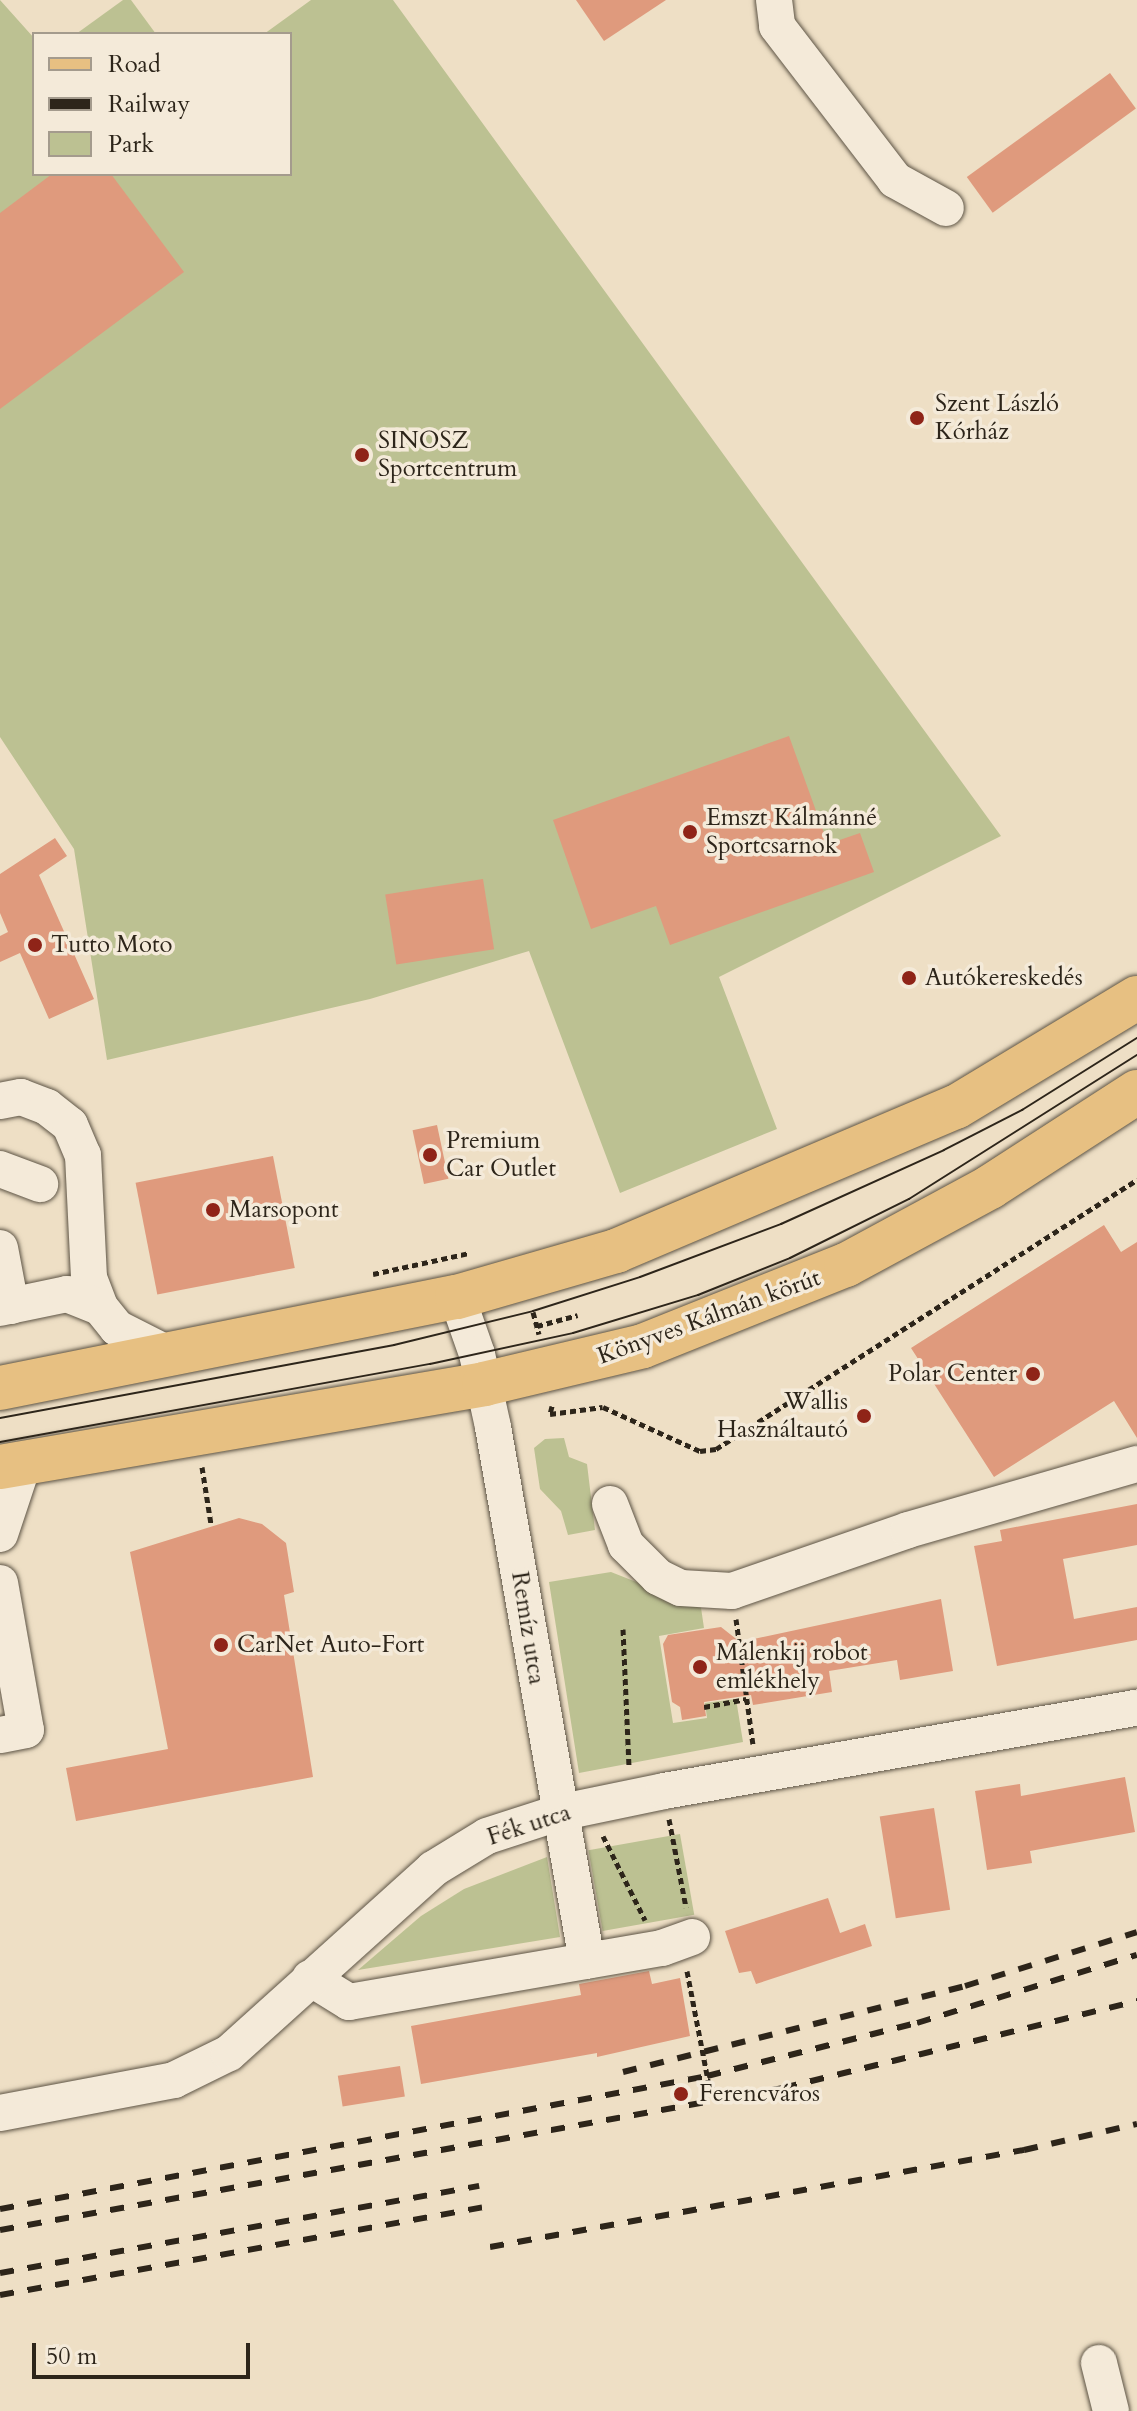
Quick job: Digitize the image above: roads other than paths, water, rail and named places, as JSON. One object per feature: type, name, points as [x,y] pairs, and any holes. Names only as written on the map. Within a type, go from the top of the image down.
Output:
[{"type":"main road","points":[[0,1388],[524,1282],[689,1224],[889,1139],[956,1107],[1137,998]]},
{"type":"main road","name":"Könyves Kálmán körút","points":[[12,1465],[548,1372],[658,1341],[846,1265],[990,1187],[1137,1092]]},
{"type":"street","points":[[774,0],[777,26],[895,180],[946,208]]},
{"type":"street","points":[[0,1101],[21,1097],[47,1107],[70,1125],[83,1155],[89,1278],[100,1307],[117,1328],[168,1354]]},
{"type":"street","points":[[0,1169],[40,1184]]},
{"type":"street","points":[[0,1248],[5,1307],[67,1294],[100,1307]]},
{"type":"street","name":"Remíz utca","points":[[457,1297],[484,1384],[558,1813],[587,1961]]},
{"type":"street","points":[[610,1504],[626,1545],[658,1577],[694,1590],[732,1591],[808,1552],[1137,1464]]},
{"type":"street","points":[[0,1534],[12,1465]]},
{"type":"street","points":[[0,1583],[10,1693],[26,1730],[0,1735]]},
{"type":"street","name":"Fék utca","points":[[0,2113],[174,2080],[229,2053],[433,1869],[487,1836],[558,1813],[664,1791],[1137,1708]]},
{"type":"street","points":[[310,1978],[349,2002],[587,1961],[678,1941]]},
{"type":"street","points":[[1099,2363],[1111,2411]]},
{"type":"tram line","points":[[0,1418],[394,1345],[533,1311],[640,1277],[781,1224],[944,1150],[1022,1110],[1137,1038]]},
{"type":"tram line","points":[[0,1442],[430,1364],[573,1333],[698,1295],[790,1258],[909,1199],[1137,1055]]},
{"type":"railway","points":[[623,2072],[965,1986],[1137,1932]]},
{"type":"railway","points":[[0,2209],[707,2076],[917,2023],[1137,1955]]},
{"type":"railway","points":[[0,2230],[783,2088],[1137,2001]]},
{"type":"railway","points":[[490,2247],[1024,2150],[1137,2124]]},
{"type":"railway","points":[[0,2273],[479,2186]]},
{"type":"railway","points":[[0,2295],[482,2207]]},
{"type":"place","name":"Szent László Kórház","points":[[917,418]]},
{"type":"place","name":"SINOSZ Sportcentrum","points":[[362,455]]},
{"type":"place","name":"Emszt Kálmánné Sportcsarnok","points":[[690,832]]},
{"type":"place","name":"Tutto Moto","points":[[35,945]]},
{"type":"place","name":"Autókereskedés","points":[[909,978]]},
{"type":"place","name":"Premium Car Outlet","points":[[430,1155]]},
{"type":"place","name":"Marsopont","points":[[213,1210]]},
{"type":"place","name":"Polar Center","points":[[1033,1374]]},
{"type":"place","name":"Wallis Használtautó","points":[[864,1416]]},
{"type":"place","name":"CarNet Auto-Fort","points":[[221,1645]]},
{"type":"place","name":"Málenkij robot emlékhely","points":[[700,1667]]},
{"type":"place","name":"Ferencváros","points":[[681,2094]]}]
